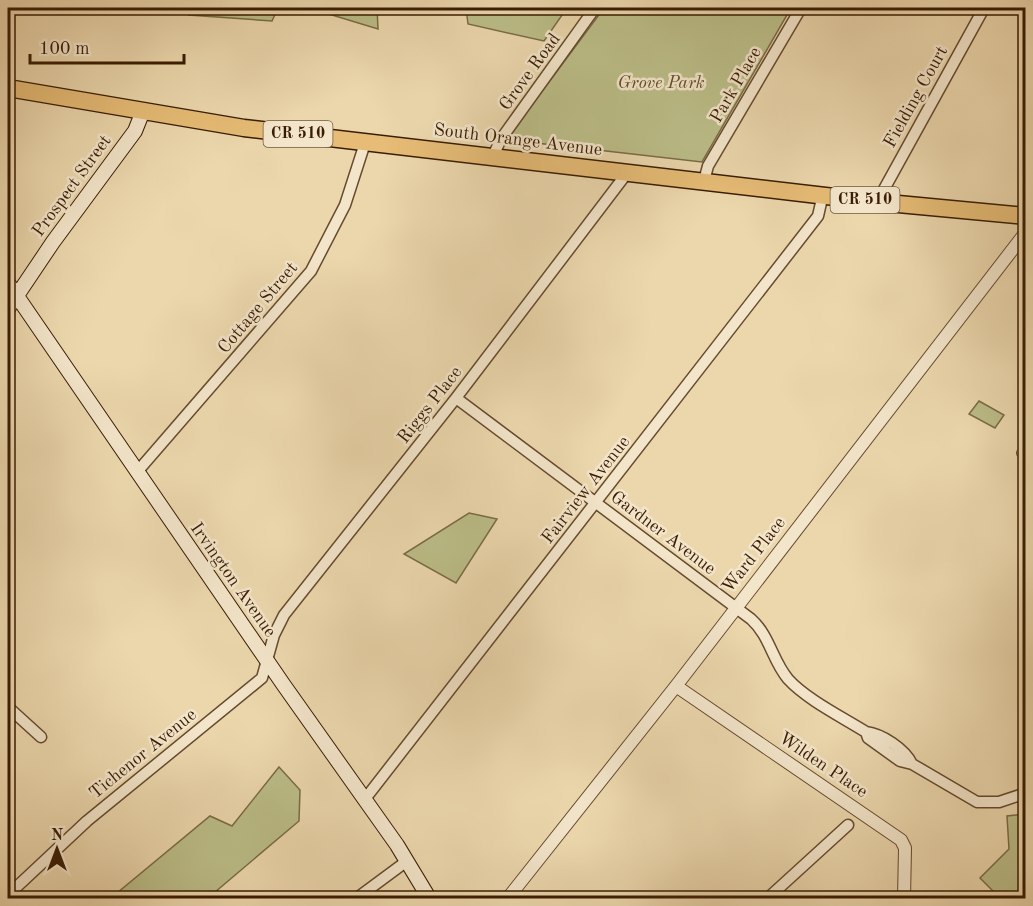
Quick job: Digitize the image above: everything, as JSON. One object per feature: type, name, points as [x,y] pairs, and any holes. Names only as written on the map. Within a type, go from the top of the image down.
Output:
[{"type":"main road","name":"South Orange Avenue","points":[[8,88],[143,111],[365,143],[1026,216]]},
{"type":"main road","name":"Prospect Street","points":[[16,297],[53,242],[135,131],[143,111]]},
{"type":"main road","name":"Irvington Avenue","points":[[8,283],[407,861],[429,898]]},
{"type":"street","name":"Grove Road","points":[[493,156],[501,140],[595,8]]},
{"type":"street","name":"Park Place","points":[[704,181],[708,166],[801,8]]},
{"type":"street","name":"Fielding Court","points":[[877,201],[984,8]]},
{"type":"street","name":"Cottage Street","points":[[137,472],[311,271],[345,205],[365,143]]},
{"type":"street","name":"Riggs Place","points":[[268,661],[274,635],[284,615],[456,398],[627,173]]},
{"type":"street","name":"Fairview Avenue","points":[[365,800],[597,504],[818,216],[823,194]]},
{"type":"street","name":"Ward Place","points":[[508,898],[676,687],[1026,232]]},
{"type":"street","name":"Prospect Street","points":[[8,311],[16,297]]},
{"type":"street","name":"Gardner Avenue","points":[[456,398],[736,608],[760,628],[780,668],[795,686],[866,732],[868,738],[900,761],[912,764],[978,802],[999,802],[1026,793]]},
{"type":"street","name":"Tichenor Avenue","points":[[8,895],[95,814],[262,678],[268,661]]},
{"type":"street","name":"Wilden Place","points":[[676,687],[901,840],[905,848],[904,898]]},
{"type":"street","points":[[8,707],[41,737]]},
{"type":"street","points":[[768,898],[848,825]]},
{"type":"street","points":[[357,898],[407,861]]},
{"type":"green space","points":[[192,8],[278,8],[272,21],[189,15]]},
{"type":"green space","points":[[309,8],[377,8],[378,29]]},
{"type":"green space","points":[[466,8],[567,8],[544,41],[468,24]]},
{"type":"green space","name":"Grove Park","points":[[604,8],[791,8],[702,162],[510,140],[511,133]]},
{"type":"green space","points":[[979,401],[1004,415],[995,428],[969,414]]},
{"type":"green space","points":[[469,513],[497,519],[456,583],[404,554]]},
{"type":"green space","points":[[279,767],[300,790],[299,821],[208,898],[111,898],[210,816],[232,826]]},
{"type":"green space","points":[[1025,814],[1025,898],[1000,898],[980,878],[1009,849],[1007,816]]}]
